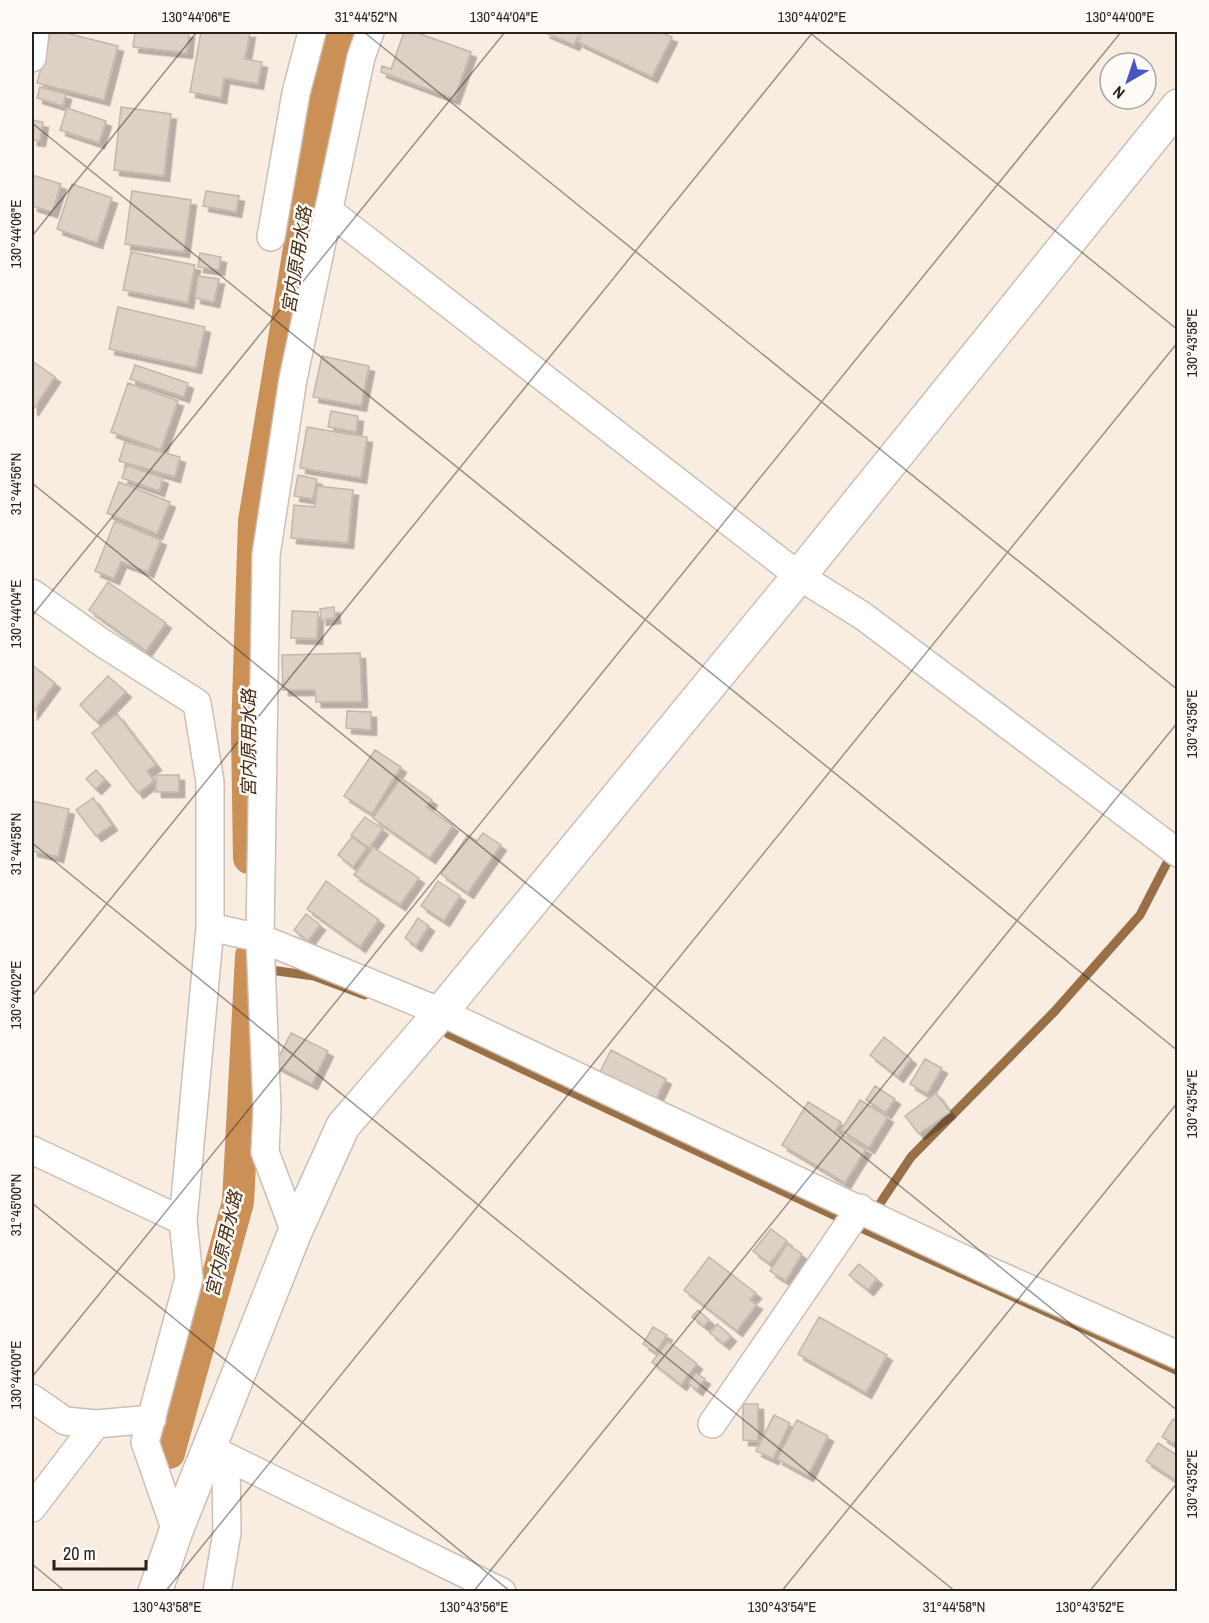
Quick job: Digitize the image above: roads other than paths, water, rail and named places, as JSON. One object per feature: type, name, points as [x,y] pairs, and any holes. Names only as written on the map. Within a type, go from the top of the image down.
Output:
[{"type":"street","points":[[32,58],[35,32]]},
{"type":"street","points":[[271,237],[296,93],[312,32]]},
{"type":"street","points":[[295,1232],[265,1152],[267,1109],[260,943],[266,555],[294,379],[361,57],[370,32]]},
{"type":"street","points":[[155,1592],[176,1531],[218,1454],[295,1232],[343,1126],[441,1012],[800,576],[1178,106]]},
{"type":"street","points":[[329,211],[800,576],[863,616],[1169,847]]},
{"type":"street","points":[[32,593],[101,642],[197,703],[210,782],[212,928],[183,1221],[189,1278],[145,1442],[176,1531]]},
{"type":"street","points":[[212,928],[260,943],[441,1012],[985,1269],[1178,1354]]},
{"type":"street","points":[[32,1150],[183,1221]]},
{"type":"street","points":[[712,1424],[860,1210]]},
{"type":"street","points":[[32,1398],[65,1421],[96,1424],[152,1419]]},
{"type":"street","points":[[32,1508],[96,1424]]},
{"type":"street","points":[[217,1592],[227,1532],[218,1454]]},
{"type":"street","points":[[218,1454],[502,1592]]},
{"type":"waterway","name":"宮内原用水路","points":[[249,858],[247,732],[254,521],[329,67],[344,32]]},
{"type":"waterway","points":[[873,1214],[911,1157],[1054,1012],[1140,915],[1172,853]]},
{"type":"waterway","name":"宮内原用水路","points":[[169,1453],[238,1202],[251,956]]},
{"type":"waterway","points":[[263,969],[314,976],[365,995]]},
{"type":"waterway","points":[[448,1034],[863,1229],[1178,1371]]}]
